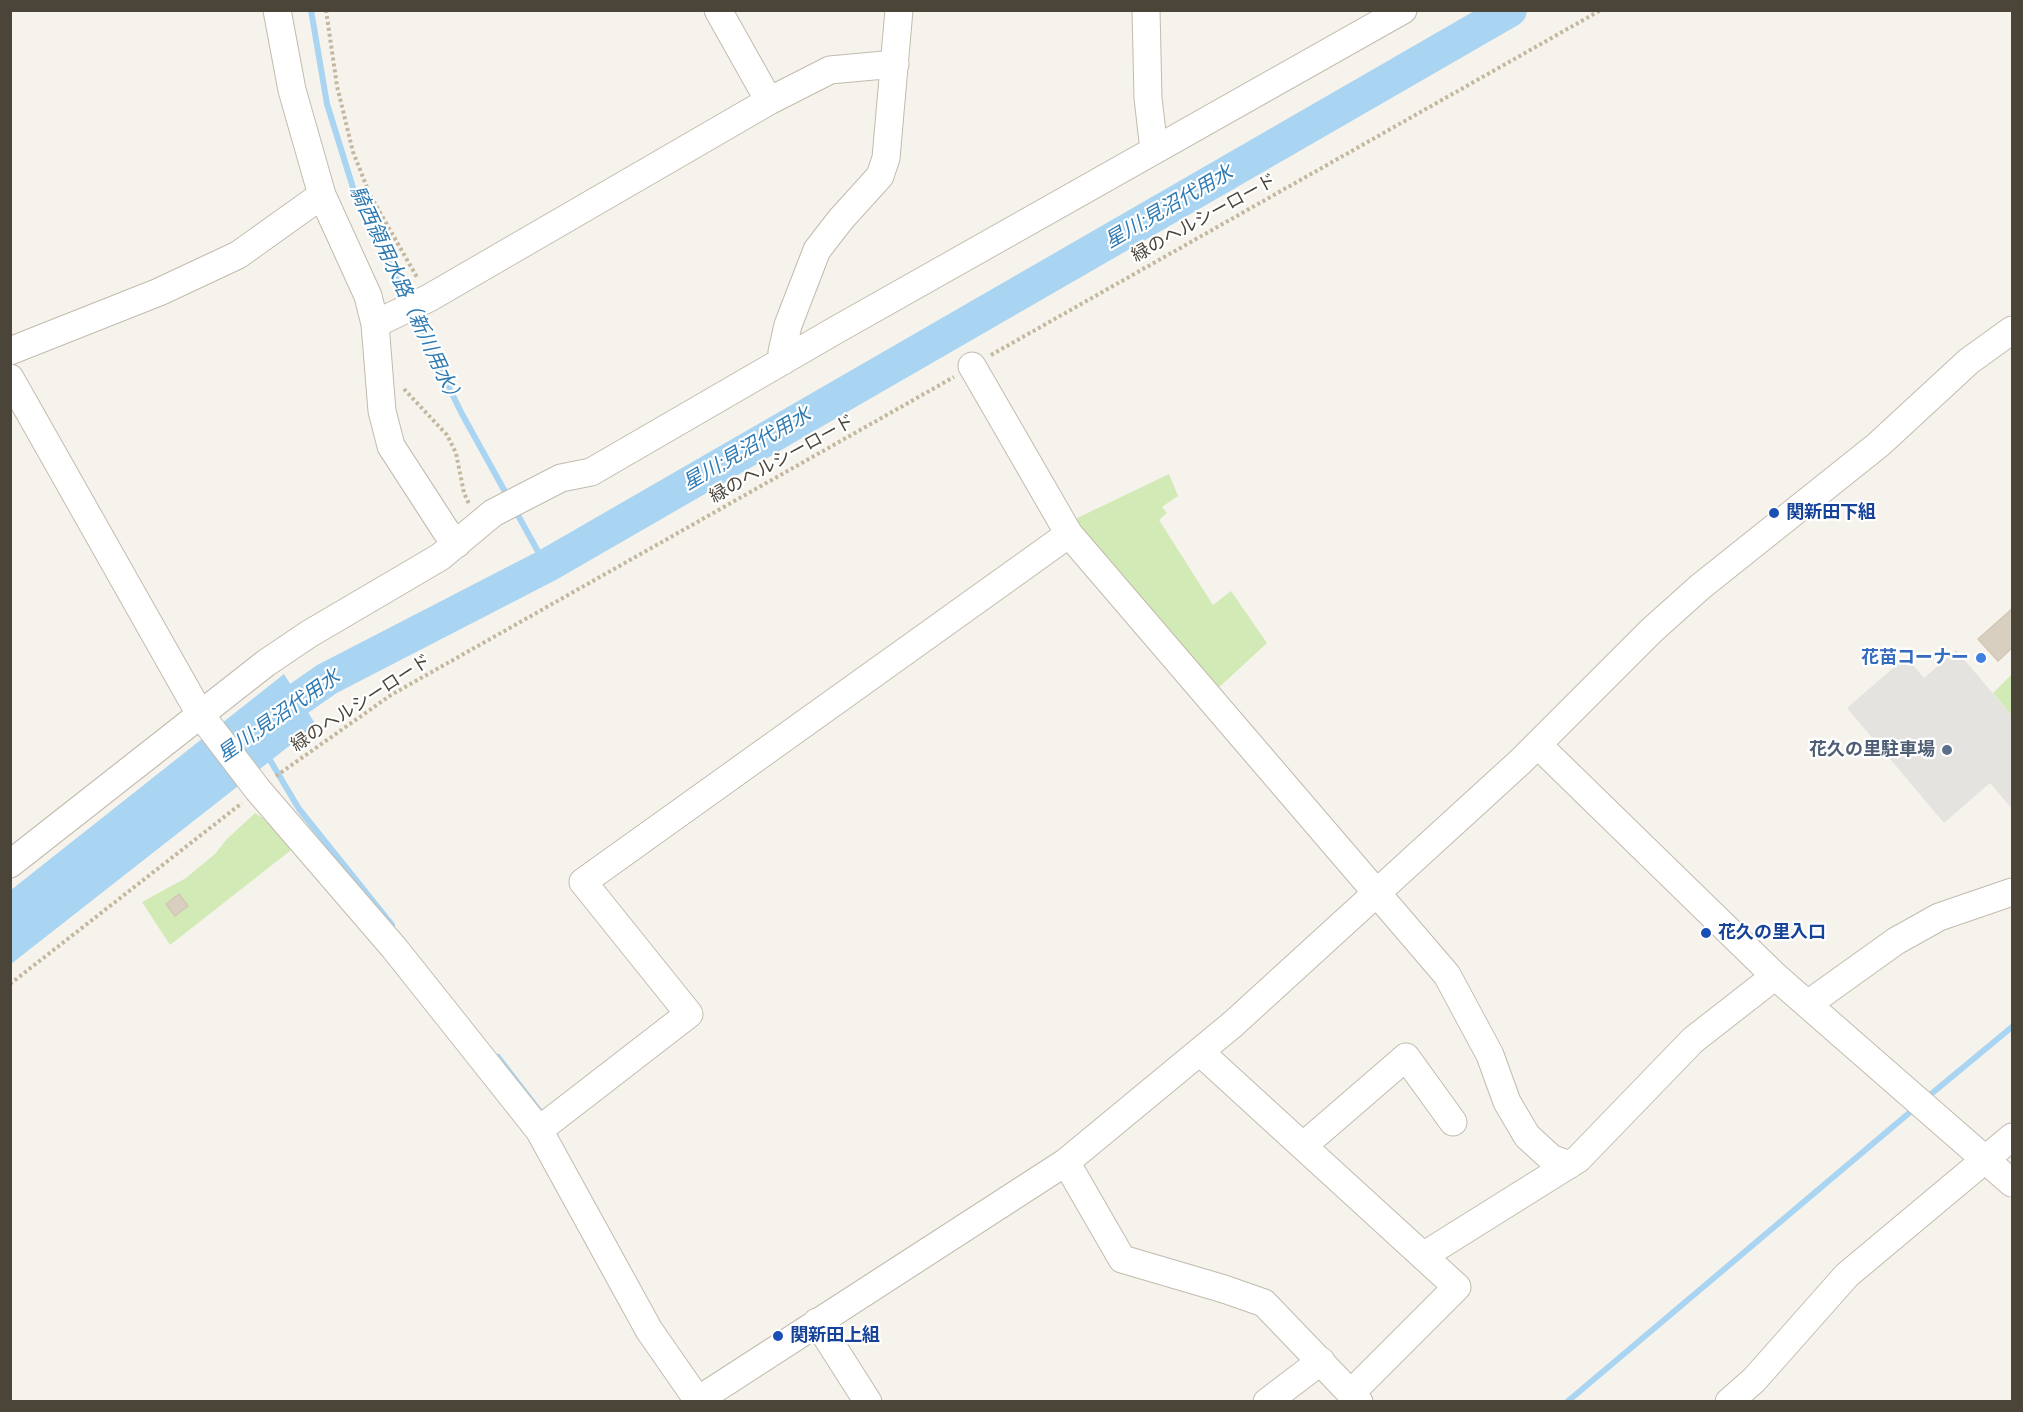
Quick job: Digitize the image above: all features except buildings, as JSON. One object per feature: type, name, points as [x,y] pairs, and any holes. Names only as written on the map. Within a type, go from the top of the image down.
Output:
[{"type":"street","points":[[277,10],[292,90],[322,195],[368,296],[385,320],[382,411],[391,446],[420,493],[458,544]]},
{"type":"street","points":[[718,10],[770,101]]},
{"type":"street","points":[[783,361],[782,352],[788,325],[817,250],[840,219],[880,176],[886,158],[899,10]]},
{"type":"street","points":[[1146,10],[1148,98],[1154,150]]},
{"type":"street","points":[[10,864],[204,720],[309,634],[440,557],[458,544],[483,512],[561,478],[591,472],[1403,10]]},
{"type":"street","points":[[385,320],[420,292],[830,70],[895,64]]},
{"type":"street","points":[[10,351],[159,292],[238,255],[322,195]]},
{"type":"street","points":[[10,378],[204,720],[395,949],[539,1130],[649,1330],[697,1401],[1066,1162],[1200,1052],[1538,745],[1651,632],[1700,587],[1878,445],[1970,362],[2013,330]]},
{"type":"street","points":[[972,366],[1069,534],[1447,975],[1490,1055],[1507,1102],[1527,1136],[1551,1158],[1569,1165]]},
{"type":"street","points":[[539,1130],[689,1014],[583,882],[1069,534]]},
{"type":"street","points":[[1538,745],[1775,976],[2013,1183]]},
{"type":"street","points":[[1808,1004],[1896,940],[1939,917],[2013,892]]},
{"type":"street","points":[[1423,1256],[1578,1159],[1694,1040],[1775,976]]},
{"type":"street","points":[[1066,1162],[1122,1259],[1224,1289],[1263,1304],[1355,1397],[1457,1287],[1200,1052]]},
{"type":"street","points":[[1303,1146],[1407,1057],[1453,1122]]},
{"type":"street","points":[[1729,1401],[1754,1380],[1847,1275],[2013,1137]]},
{"type":"street","points":[[817,1322],[868,1401]]},
{"type":"street","points":[[1267,1401],[1321,1361]]},
{"type":"path","points":[[326,10],[337,86],[353,152],[370,195],[420,292]]},
{"type":"path","name":"緑のヘルシーロード","points":[[10,984],[256,785],[391,695],[882,420],[972,366],[1601,10]]},
{"type":"path","points":[[401,384],[447,435],[456,453],[464,493],[483,512]]},
{"type":"green space","points":[[1169,474],[1178,496],[1162,507],[1167,513],[1159,520],[1213,605],[1231,591],[1267,643],[1215,691],[1071,521]]},
{"type":"green space","points":[[2012,674],[2012,716],[1993,693]]},
{"type":"green space","points":[[255,813],[276,827],[295,847],[170,945],[142,902],[186,878],[215,854],[226,840]]},
{"type":"shaded area","name":"花久の里駐車場","points":[[1956,650],[2012,716],[2012,809],[1990,783],[1944,823],[1847,708],[1906,657],[1924,678]]},
{"type":"water","points":[[284,674],[316,725],[11,964],[11,890]]},
{"type":"waterway","name":"騎西領用水路（新川用水）","points":[[311,10],[327,104],[355,194],[408,302]]},
{"type":"waterway","name":"星川;見沼代用水","points":[[261,725],[327,679],[546,566],[1510,10]]},
{"type":"waterway","name":"騎西領用水路（新川用水）","points":[[413,314],[462,414],[508,497]]},
{"type":"waterway","name":"騎西領用水路（新川用水）","points":[[514,508],[546,566]]},
{"type":"waterway","points":[[267,755],[299,809],[392,925]]},
{"type":"waterway","points":[[1925,1099],[2012,1027]]},
{"type":"waterway","points":[[498,1057],[545,1118]]},
{"type":"waterway","points":[[1567,1402],[1915,1108]]},
{"type":"place","name":"関新田下組","points":[[1774,513]]},
{"type":"place","name":"花苗コーナー","points":[[1981,658]]},
{"type":"place","name":"花久の里駐車場","points":[[1947,750]]},
{"type":"place","name":"花久の里入口","points":[[1706,933]]},
{"type":"place","name":"関新田上組","points":[[778,1336]]}]
